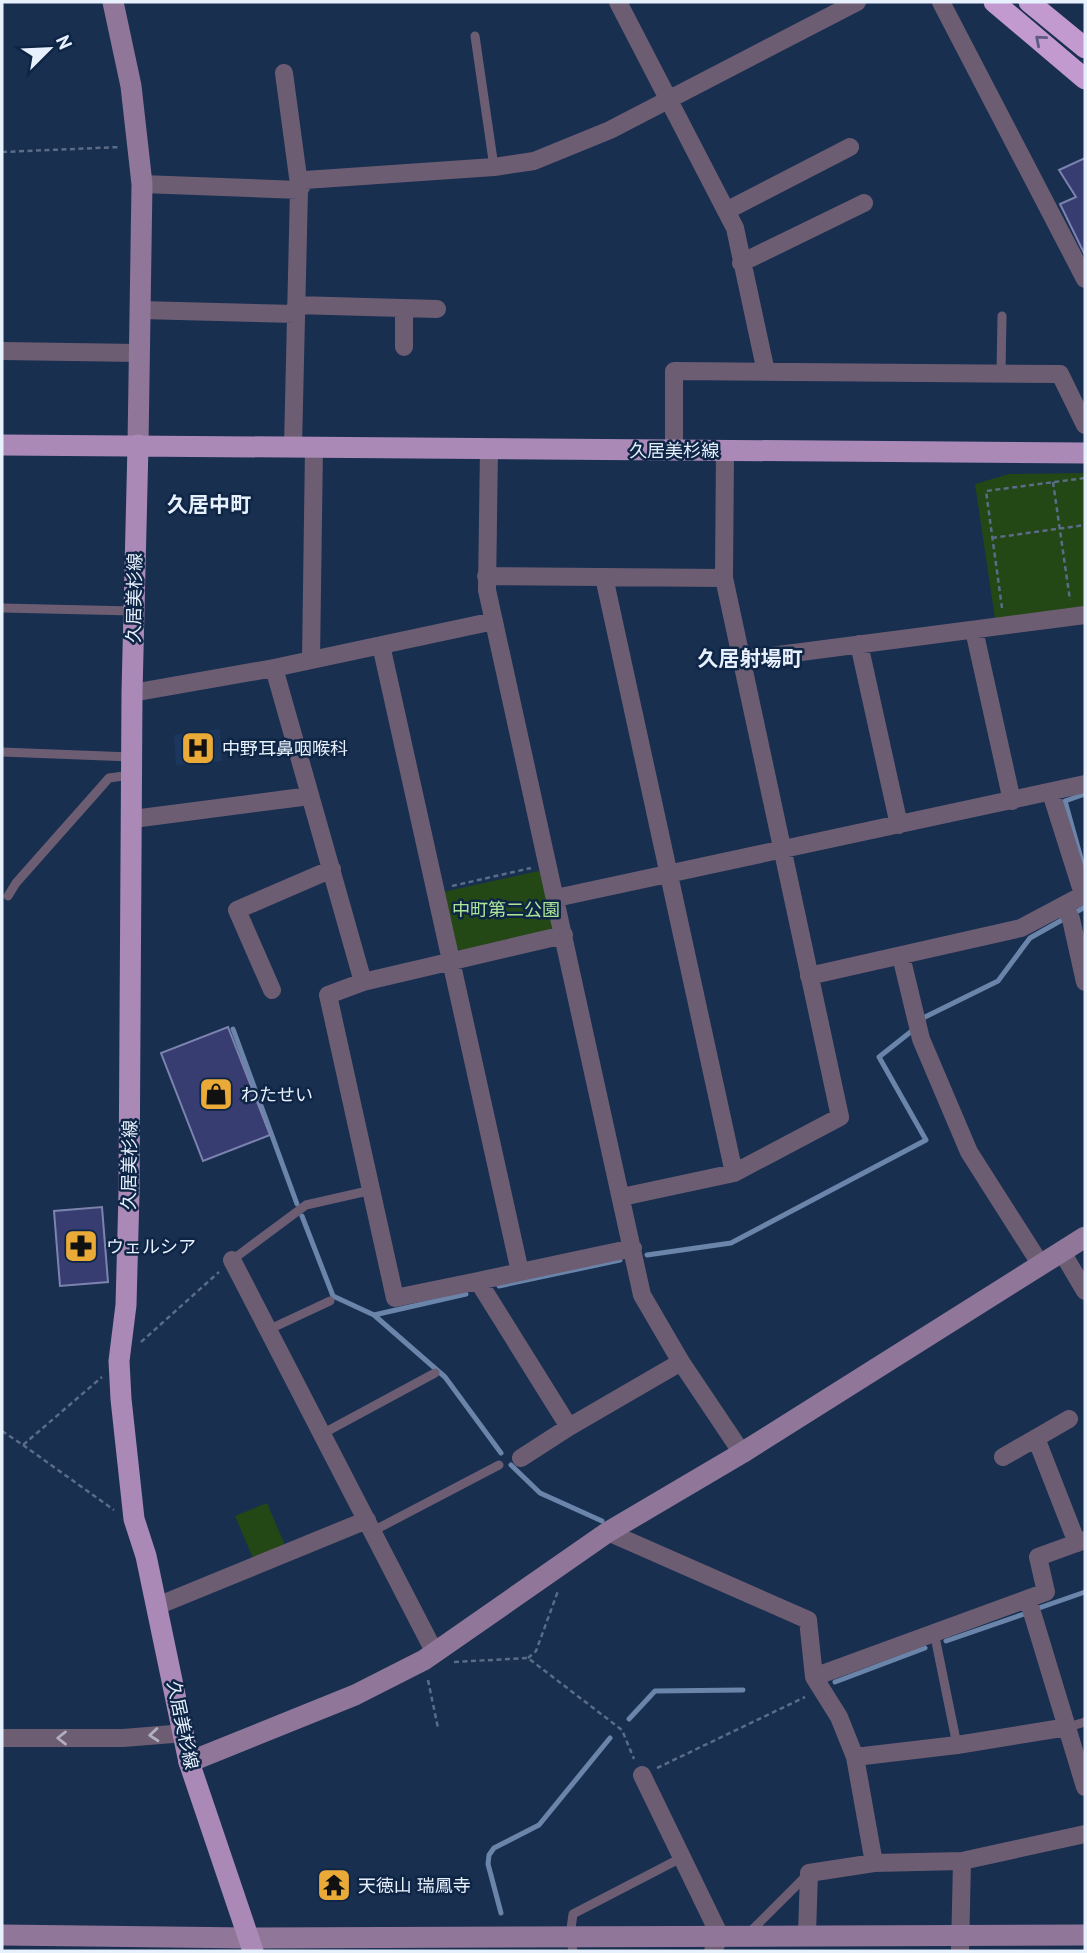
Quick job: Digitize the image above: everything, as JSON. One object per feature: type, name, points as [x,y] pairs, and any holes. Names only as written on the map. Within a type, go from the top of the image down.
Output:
[{"type":"highway","points":[[994,2],[1085,79]]},
{"type":"highway","points":[[1029,2],[1085,47]]},
{"type":"main road","name":"久居美杉線","points":[[2,444],[1085,453]]},
{"type":"main road","name":"久居美杉線","points":[[138,445],[131,766],[133,819],[127,1280],[119,1362],[125,1448],[134,1519],[146,1556],[189,1762],[251,1945]]},
{"type":"street","points":[[113,2],[131,86],[142,184],[138,445]]},
{"type":"street","points":[[618,2],[734,228],[766,372]]},
{"type":"street","points":[[142,184],[300,187],[312,178],[494,167],[534,161],[572,147],[667,101],[857,2]]},
{"type":"street","points":[[941,2],[1085,279]]},
{"type":"street","points":[[284,73],[300,187],[296,310],[311,660]]},
{"type":"street","points":[[726,211],[850,147]]},
{"type":"street","points":[[741,263],[864,203]]},
{"type":"street","points":[[140,310],[437,309]]},
{"type":"street","points":[[404,310],[404,347]]},
{"type":"street","points":[[2,351],[139,353]]},
{"type":"street","points":[[674,450],[674,371],[1060,374],[1085,425]]},
{"type":"street","points":[[489,449],[486,576],[494,621],[642,1295],[681,1362],[742,1453]]},
{"type":"street","points":[[622,1197],[734,1173],[840,1116],[724,578],[725,450]]},
{"type":"street","points":[[486,576],[724,578]]},
{"type":"street","points":[[604,577],[734,1173]]},
{"type":"street","points":[[740,660],[974,630],[1078,611]]},
{"type":"street","points":[[132,693],[274,668],[494,621]]},
{"type":"street","points":[[974,630],[1012,801]]},
{"type":"street","points":[[859,644],[899,824]]},
{"type":"street","points":[[381,645],[520,1272]]},
{"type":"street","points":[[274,668],[363,982]]},
{"type":"street","points":[[556,898],[1085,784]]},
{"type":"street","points":[[809,976],[1021,928],[1067,911],[1084,894],[1051,793]]},
{"type":"street","points":[[133,819],[310,796]]},
{"type":"street","points":[[272,990],[237,910],[332,869]]},
{"type":"street","points":[[1067,911],[1085,982]]},
{"type":"street","points":[[564,935],[363,982],[328,995],[395,1298],[633,1248]]},
{"type":"street","points":[[901,956],[916,1023],[969,1152],[1041,1265]]},
{"type":"street","points":[[189,1762],[355,1695],[430,1657],[608,1532],[742,1453],[1085,1237]]},
{"type":"street","points":[[1062,1252],[1085,1291]]},
{"type":"street","points":[[232,1260],[370,1525],[430,1657]]},
{"type":"street","points":[[478,1281],[569,1427]]},
{"type":"street","points":[[521,1458],[681,1362]]},
{"type":"street","points":[[1003,1457],[1069,1419]]},
{"type":"street","points":[[818,1683],[934,1632],[1046,1592],[1038,1557],[1081,1541],[1037,1438]]},
{"type":"street","points":[[157,1606],[370,1525]]},
{"type":"street","points":[[608,1532],[808,1620],[818,1683],[839,1717],[855,1757],[874,1863]]},
{"type":"street","points":[[1028,1599],[1076,1724],[1085,1787]]},
{"type":"street","points":[[855,1757],[957,1745],[1076,1724]]},
{"type":"street","points":[[2,1738],[123,1738],[185,1733]]},
{"type":"street","points":[[642,1775],[717,1944]]},
{"type":"street","points":[[806,1943],[809,1873],[874,1863],[962,1861],[1085,1834]]},
{"type":"street","points":[[961,1944],[962,1861]]},
{"type":"street","points":[[2,1935],[251,1945],[717,1944],[747,1936],[806,1943],[961,1944],[1085,1935]]},
{"type":"lane","points":[[475,36],[494,167]]},
{"type":"lane","points":[[1001,373],[1002,316]]},
{"type":"lane","points":[[2,608],[134,611]]},
{"type":"lane","points":[[2,752],[131,766]]},
{"type":"lane","points":[[8,896],[24,873],[109,778],[131,766]]},
{"type":"lane","points":[[232,1260],[306,1205],[372,1190]]},
{"type":"lane","points":[[270,1329],[330,1301]]},
{"type":"lane","points":[[323,1434],[435,1373]]},
{"type":"lane","points":[[370,1525],[499,1465]]},
{"type":"lane","points":[[934,1632],[957,1745]]},
{"type":"lane","points":[[572,1944],[573,1913],[681,1858]]},
{"type":"lane","points":[[747,1936],[809,1873]]},
{"type":"path","points":[[2,152],[139,147]]},
{"type":"path","points":[[1003,616],[986,491],[1085,478]]},
{"type":"path","points":[[1053,482],[1078,611]]},
{"type":"path","points":[[992,538],[1085,525]]},
{"type":"path","points":[[435,890],[548,865]]},
{"type":"path","points":[[23,1445],[232,1260]]},
{"type":"path","points":[[2,1431],[114,1510],[134,1519]]},
{"type":"path","points":[[438,1728],[430,1657],[455,1662],[528,1658],[536,1651],[571,1559]]},
{"type":"path","points":[[528,1658],[622,1730],[642,1775],[818,1683]]},
{"type":"shaded area","name":"中野耳鼻咽喉科","points":[[220,729],[222,761],[176,765],[174,735]]},
{"type":"green space","points":[[1085,473],[1085,607],[995,619],[975,484],[1009,474]]},
{"type":"green space","name":"中町第二公園","points":[[543,870],[554,923],[551,931],[462,951],[455,947],[443,892]]},
{"type":"green space","points":[[267,1503],[287,1550],[255,1563],[235,1516]]},
{"type":"building","points":[[1085,158],[1085,255],[1060,204],[1076,197],[1059,170]]},
{"type":"building","name":"わたせい","points":[[228,1027],[270,1135],[203,1161],[161,1053]]},
{"type":"building","name":"ウェルシア","points":[[102,1207],[108,1282],[60,1286],[54,1211]]},
{"type":"waterway","points":[[1085,794],[1065,801],[1085,873]]},
{"type":"waterway","points":[[921,1019],[998,981],[1030,938],[1085,907]]},
{"type":"waterway","points":[[233,1029],[297,1204]]},
{"type":"waterway","points":[[647,1255],[731,1243],[926,1140],[879,1057],[913,1030]]},
{"type":"waterway","points":[[302,1216],[333,1296],[374,1315],[445,1377],[501,1453]]},
{"type":"waterway","points":[[499,1286],[620,1260]]},
{"type":"waterway","points":[[374,1315],[466,1294]]},
{"type":"waterway","points":[[511,1465],[540,1493],[602,1521]]},
{"type":"waterway","points":[[1039,1608],[1085,1592]]},
{"type":"waterway","points":[[946,1641],[1024,1614]]},
{"type":"waterway","points":[[835,1682],[925,1648]]},
{"type":"waterway","points":[[629,1719],[655,1691],[743,1690]]},
{"type":"waterway","points":[[501,1913],[488,1864],[489,1855],[494,1848],[539,1825],[610,1738]]},
{"type":"place","name":"中野耳鼻咽喉科","points":[[198,748]]},
{"type":"place","name":"わたせい","points":[[216,1094]]},
{"type":"place","name":"ウェルシア","points":[[81,1246]]},
{"type":"place","name":"天徳山 瑞鳳寺","points":[[334,1885]]},
{"type":"district","name":"久居中町","points":[[209,504]]},
{"type":"district","name":"久居射場町","points":[[750,658]]}]
